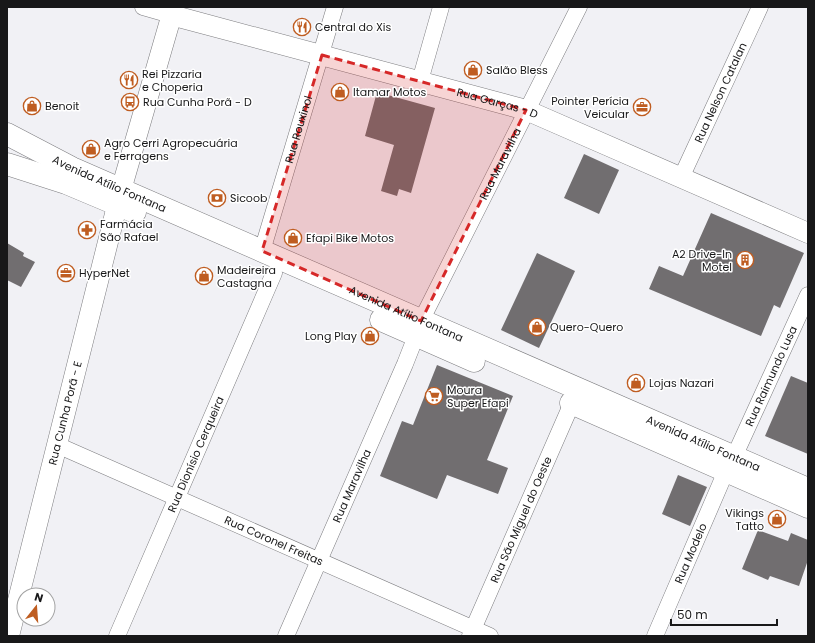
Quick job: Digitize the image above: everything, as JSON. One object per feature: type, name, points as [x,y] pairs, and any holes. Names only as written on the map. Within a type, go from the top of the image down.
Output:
[{"type":"main road","name":"Avenida Atílio Fontana","points":[[7,134],[72,168],[120,197],[274,273],[418,328],[730,464],[808,507]]},
{"type":"main road","name":"Avenida Atílio Fontana","points":[[7,164],[66,183],[120,197],[262,251],[572,403],[730,464],[808,489]]},
{"type":"street","points":[[120,197],[172,11],[143,7]]},
{"type":"street","name":"Rua Rouxinol","points":[[262,251],[322,55],[335,7]]},
{"type":"street","points":[[420,81],[441,7]]},
{"type":"street","points":[[556,54],[566,7]]},
{"type":"street","name":"Rua Maravilha","points":[[286,636],[405,364],[418,328],[579,7]]},
{"type":"street","name":"Rua Nelson Catalan","points":[[681,178],[760,7]]},
{"type":"street","name":"Rua Garças - D","points":[[172,11],[322,55],[526,110],[808,233]]},
{"type":"street","name":"Rua Cunha Porã - E","points":[[9,636],[120,197]]},
{"type":"street","name":"Rua Dionísio Cerqueira","points":[[117,636],[274,273]]},
{"type":"street","name":"Rua Raimundo Lusa","points":[[730,464],[808,294]]},
{"type":"street","name":"Rua São Miguel do Oeste","points":[[472,632],[572,403]]},
{"type":"street","name":"Rua Coronel Freitas","points":[[57,445],[319,561],[472,632],[490,636]]},
{"type":"street","name":"Rua Modelo","points":[[655,636],[730,464]]},
{"type":"highlighted area","points":[[322,55],[526,110],[421,321],[262,251]]},
{"type":"building","points":[[377,92],[435,108],[411,193],[399,189],[397,196],[381,191],[394,145],[365,136]]},
{"type":"building","points":[[584,154],[619,170],[599,214],[564,198]]},
{"type":"building","name":"A2 Drive-In Motel","points":[[711,213],[804,253],[780,308],[774,305],[761,336],[649,289],[659,266],[683,276]]},
{"type":"building","points":[[7,243],[24,253],[23,256],[35,262],[21,287],[7,280]]},
{"type":"building","points":[[537,253],[575,271],[539,348],[501,330]]},
{"type":"building","points":[[437,365],[513,396],[487,460],[508,468],[498,494],[447,475],[437,499],[380,476],[402,421],[413,425]]},
{"type":"building","points":[[791,376],[808,383],[808,454],[765,436]]},
{"type":"building","points":[[678,475],[707,487],[690,526],[662,514]]},
{"type":"building","points":[[758,530],[788,541],[791,533],[808,540],[808,560],[799,586],[770,576],[768,580],[742,569]]},
{"type":"place","name":"Central do Xis","points":[[302,27]]},
{"type":"place","name":"Salão Bless","points":[[473,70]]},
{"type":"place","name":"Rei Pizzaria e Choperia","points":[[129,80]]},
{"type":"place","name":"Itamar Motos","points":[[340,92]]},
{"type":"place","name":"Rua Cunha Porã - D","points":[[130,102]]},
{"type":"place","name":"Benoit","points":[[32,106]]},
{"type":"place","name":"Pointer Perícia Veicular","points":[[642,107]]},
{"type":"place","name":"Agro Cerri Agropecuária e Ferragens","points":[[91,149]]},
{"type":"place","name":"Sicoob","points":[[217,198]]},
{"type":"place","name":"Farmácia São Rafael","points":[[87,230]]},
{"type":"place","name":"Efapi Bike Motos","points":[[293,238]]},
{"type":"place","name":"A2 Drive-In Motel","points":[[745,260]]},
{"type":"place","name":"HyperNet","points":[[66,273]]},
{"type":"place","name":"Madeireira Castagna","points":[[204,276]]},
{"type":"place","name":"Quero-Quero","points":[[537,327]]},
{"type":"place","name":"Long Play","points":[[370,336]]},
{"type":"place","name":"Lojas Nazari","points":[[636,383]]},
{"type":"place","name":"Moura Super Efapi","points":[[434,396]]},
{"type":"place","name":"Vikings Tatto","points":[[777,519]]}]
